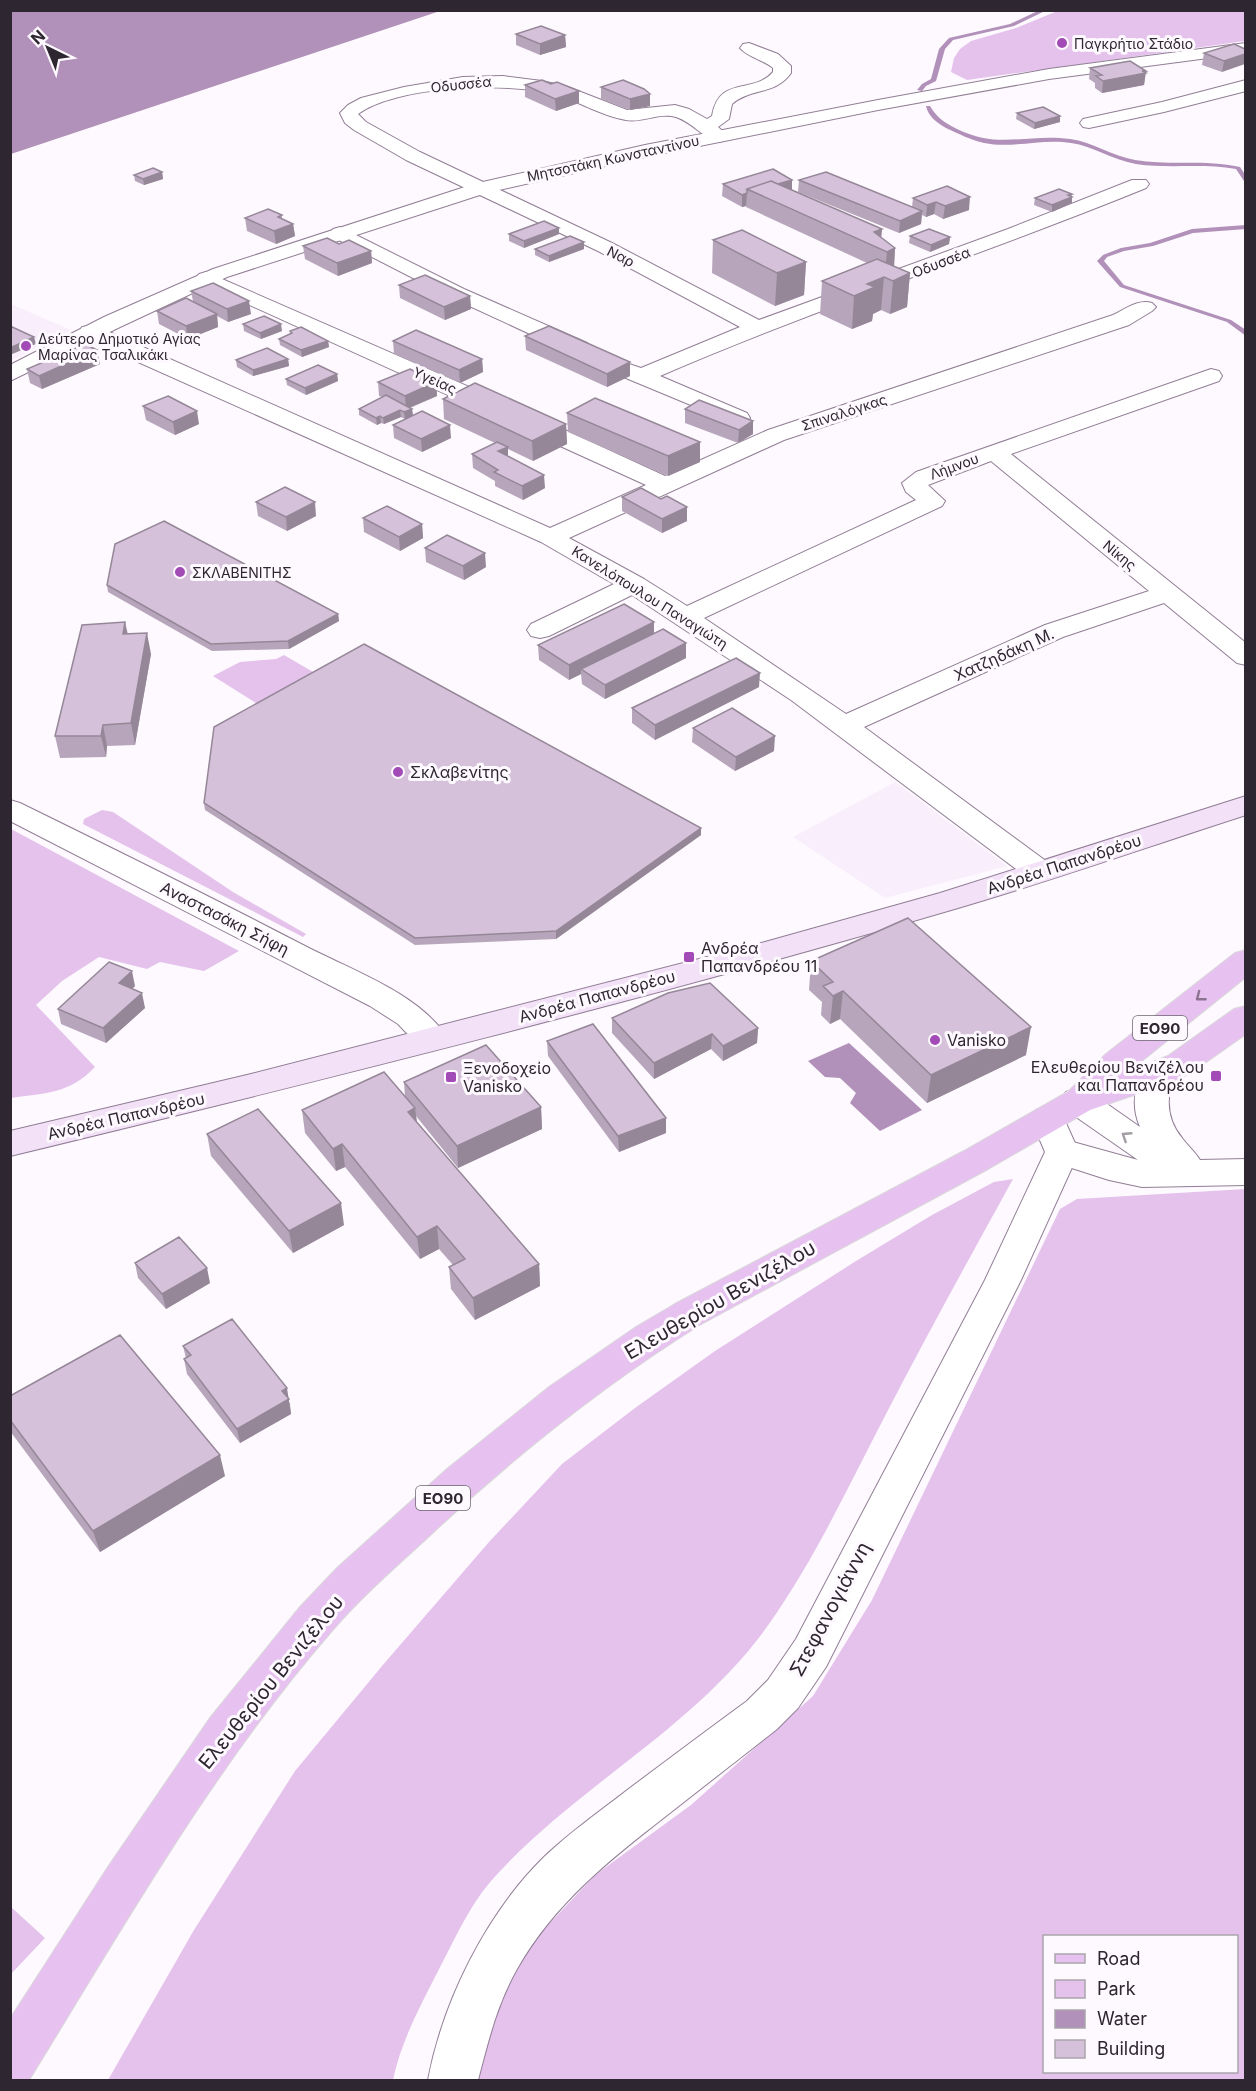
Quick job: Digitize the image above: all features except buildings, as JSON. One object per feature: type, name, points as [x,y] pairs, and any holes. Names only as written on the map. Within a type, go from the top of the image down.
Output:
[{"type":"main road","name":"Ανδρέα Παπανδρέου","points":[[10,1144],[247,1088],[768,952],[951,900],[1245,805]]},
{"type":"main road","name":"ΕΟ90","points":[[1063,1124],[1118,1062],[1245,960]]},
{"type":"main road","name":"ΕΟ90","points":[[1063,1124],[1180,1064],[1245,1017]]},
{"type":"main road","name":"Ελευθερίου Βενιζέλου","points":[[10,2065],[124,1883],[226,1732],[315,1620],[352,1581],[461,1481],[563,1398],[649,1338],[736,1287],[976,1160],[1063,1124]]},
{"type":"street","points":[[672,110],[769,85],[782,73],[782,66],[778,61],[749,48]]},
{"type":"street","name":"Μητσοτάκη Κωνσταντίνου","points":[[10,374],[90,332],[206,278],[481,188],[712,131],[1039,76],[1245,48]]},
{"type":"street","name":"Οδυσσέα","points":[[481,188],[366,131],[354,122],[349,113],[362,105],[399,94],[442,84],[477,80],[518,82],[550,88],[629,115],[672,110]]},
{"type":"street","points":[[1089,123],[1164,107],[1245,85]]},
{"type":"street","points":[[672,110],[686,114],[712,131],[720,119],[725,101],[737,92]]},
{"type":"street","name":"Οδυσσέα","points":[[641,376],[758,328],[959,255],[1139,184]]},
{"type":"street","name":"Ναρ","points":[[481,188],[605,247],[758,328]]},
{"type":"street","points":[[340,233],[457,293],[776,435]]},
{"type":"street","name":"Υγείας","points":[[206,278],[663,484]]},
{"type":"street","name":"Σπιναλόγκας","points":[[550,537],[663,484],[776,435],[1121,320],[1145,307]]},
{"type":"street","name":"Κανελόπουλου Παναγιώτη","points":[[90,332],[550,537],[635,584],[845,725],[1039,872]]},
{"type":"street","name":"Λήμνου","points":[[685,617],[933,501],[917,491],[914,483],[924,477],[1211,376]]},
{"type":"street","name":"Νίκης","points":[[994,452],[1245,657]]},
{"type":"street","points":[[540,630],[635,584]]},
{"type":"street","name":"Χατζηδάκη Μ.","points":[[845,725],[1044,635],[1167,594]]},
{"type":"street","name":"Αναστασάκη Σήφη","points":[[10,809],[275,943],[378,998],[410,1017],[432,1039]]},
{"type":"street","points":[[1157,1075],[1151,1088],[1149,1104],[1158,1130],[1173,1152],[1196,1174]]},
{"type":"street","points":[[1063,1124],[1109,1167],[1142,1174],[1245,1172]]},
{"type":"street","points":[[1063,1124],[1148,1150],[1196,1174]]},
{"type":"street","name":"Στεφανογιάννη","points":[[453,2080],[463,2041],[489,1971],[510,1934],[530,1906],[569,1864],[587,1849],[762,1715],[783,1694],[811,1653],[1003,1280],[1063,1124]]},
{"type":"shaded area","name":"Δεύτερο Δημοτικό Αγίας Μαρίνας Τσαλικάκι","points":[[11,304],[71,330],[11,361]]},
{"type":"shaded area","points":[[895,782],[1007,866],[885,898],[793,837]]},
{"type":"green space","name":"Παγκρήτιο Στάδιο","points":[[1060,10],[1245,11],[1245,41],[967,80],[951,72],[954,58],[960,49],[971,41],[1016,28]]},
{"type":"green space","points":[[284,655],[320,676],[264,708],[213,676],[240,662],[276,659]]},
{"type":"green space","points":[[102,810],[113,812],[233,892],[306,934],[303,937],[83,824],[84,819]]},
{"type":"green space","points":[[11,829],[239,951],[204,971],[160,962],[147,969],[99,957],[62,981],[36,1005],[95,1067],[76,1083],[56,1091],[11,1098]]},
{"type":"green space","points":[[1013,1179],[816,1548],[769,1624],[739,1661],[706,1695],[559,1816],[491,1881],[467,1915],[422,2002],[405,2041],[393,2080],[108,2080],[194,1930],[295,1771],[489,1542],[562,1464],[715,1351],[856,1261],[932,1215],[994,1182]]},
{"type":"green space","points":[[1245,1189],[1245,2080],[473,2080],[491,2016],[535,1939],[595,1875],[691,1805],[813,1696],[872,1600],[1060,1209],[1077,1199]]},
{"type":"green space","points":[[11,1907],[45,1938],[11,1974]]},
{"type":"water","points":[[11,10],[440,10],[440,11],[11,154]]},
{"type":"water","points":[[849,1043],[922,1110],[880,1131],[850,1103],[856,1093],[840,1078],[825,1077],[808,1061]]},
{"type":"waterway","points":[[920,90],[934,80],[942,49],[951,39],[1012,25],[1045,10]]},
{"type":"waterway","points":[[928,107],[933,116],[942,123],[971,138],[985,142],[1056,139],[1072,141],[1137,162],[1199,163],[1238,168],[1246,182]]},
{"type":"waterway","points":[[1246,227],[1192,231],[1151,245],[1123,249],[1105,256],[1100,261],[1122,286],[1229,321],[1246,334]]},
{"type":"place","name":"Παγκρήτιο Στάδιο","points":[[1062,43]]},
{"type":"place","name":"Δεύτερο Δημοτικό Αγίας Μαρίνας Τσαλικάκι","points":[[26,346]]},
{"type":"place","name":"ΣΚΛΑΒΕΝΙΤΗΣ","points":[[180,572]]},
{"type":"place","name":"Σκλαβενίτης","points":[[398,772]]},
{"type":"place","name":"Ανδρέα Παπανδρέου 11","points":[[689,957]]},
{"type":"place","name":"Vanisko","points":[[935,1040]]},
{"type":"place","name":"Ελευθερίου Βενιζέλου και Παπανδρέου","points":[[1216,1076]]},
{"type":"place","name":"Ξενοδοχείο Vanisko","points":[[451,1077]]}]
